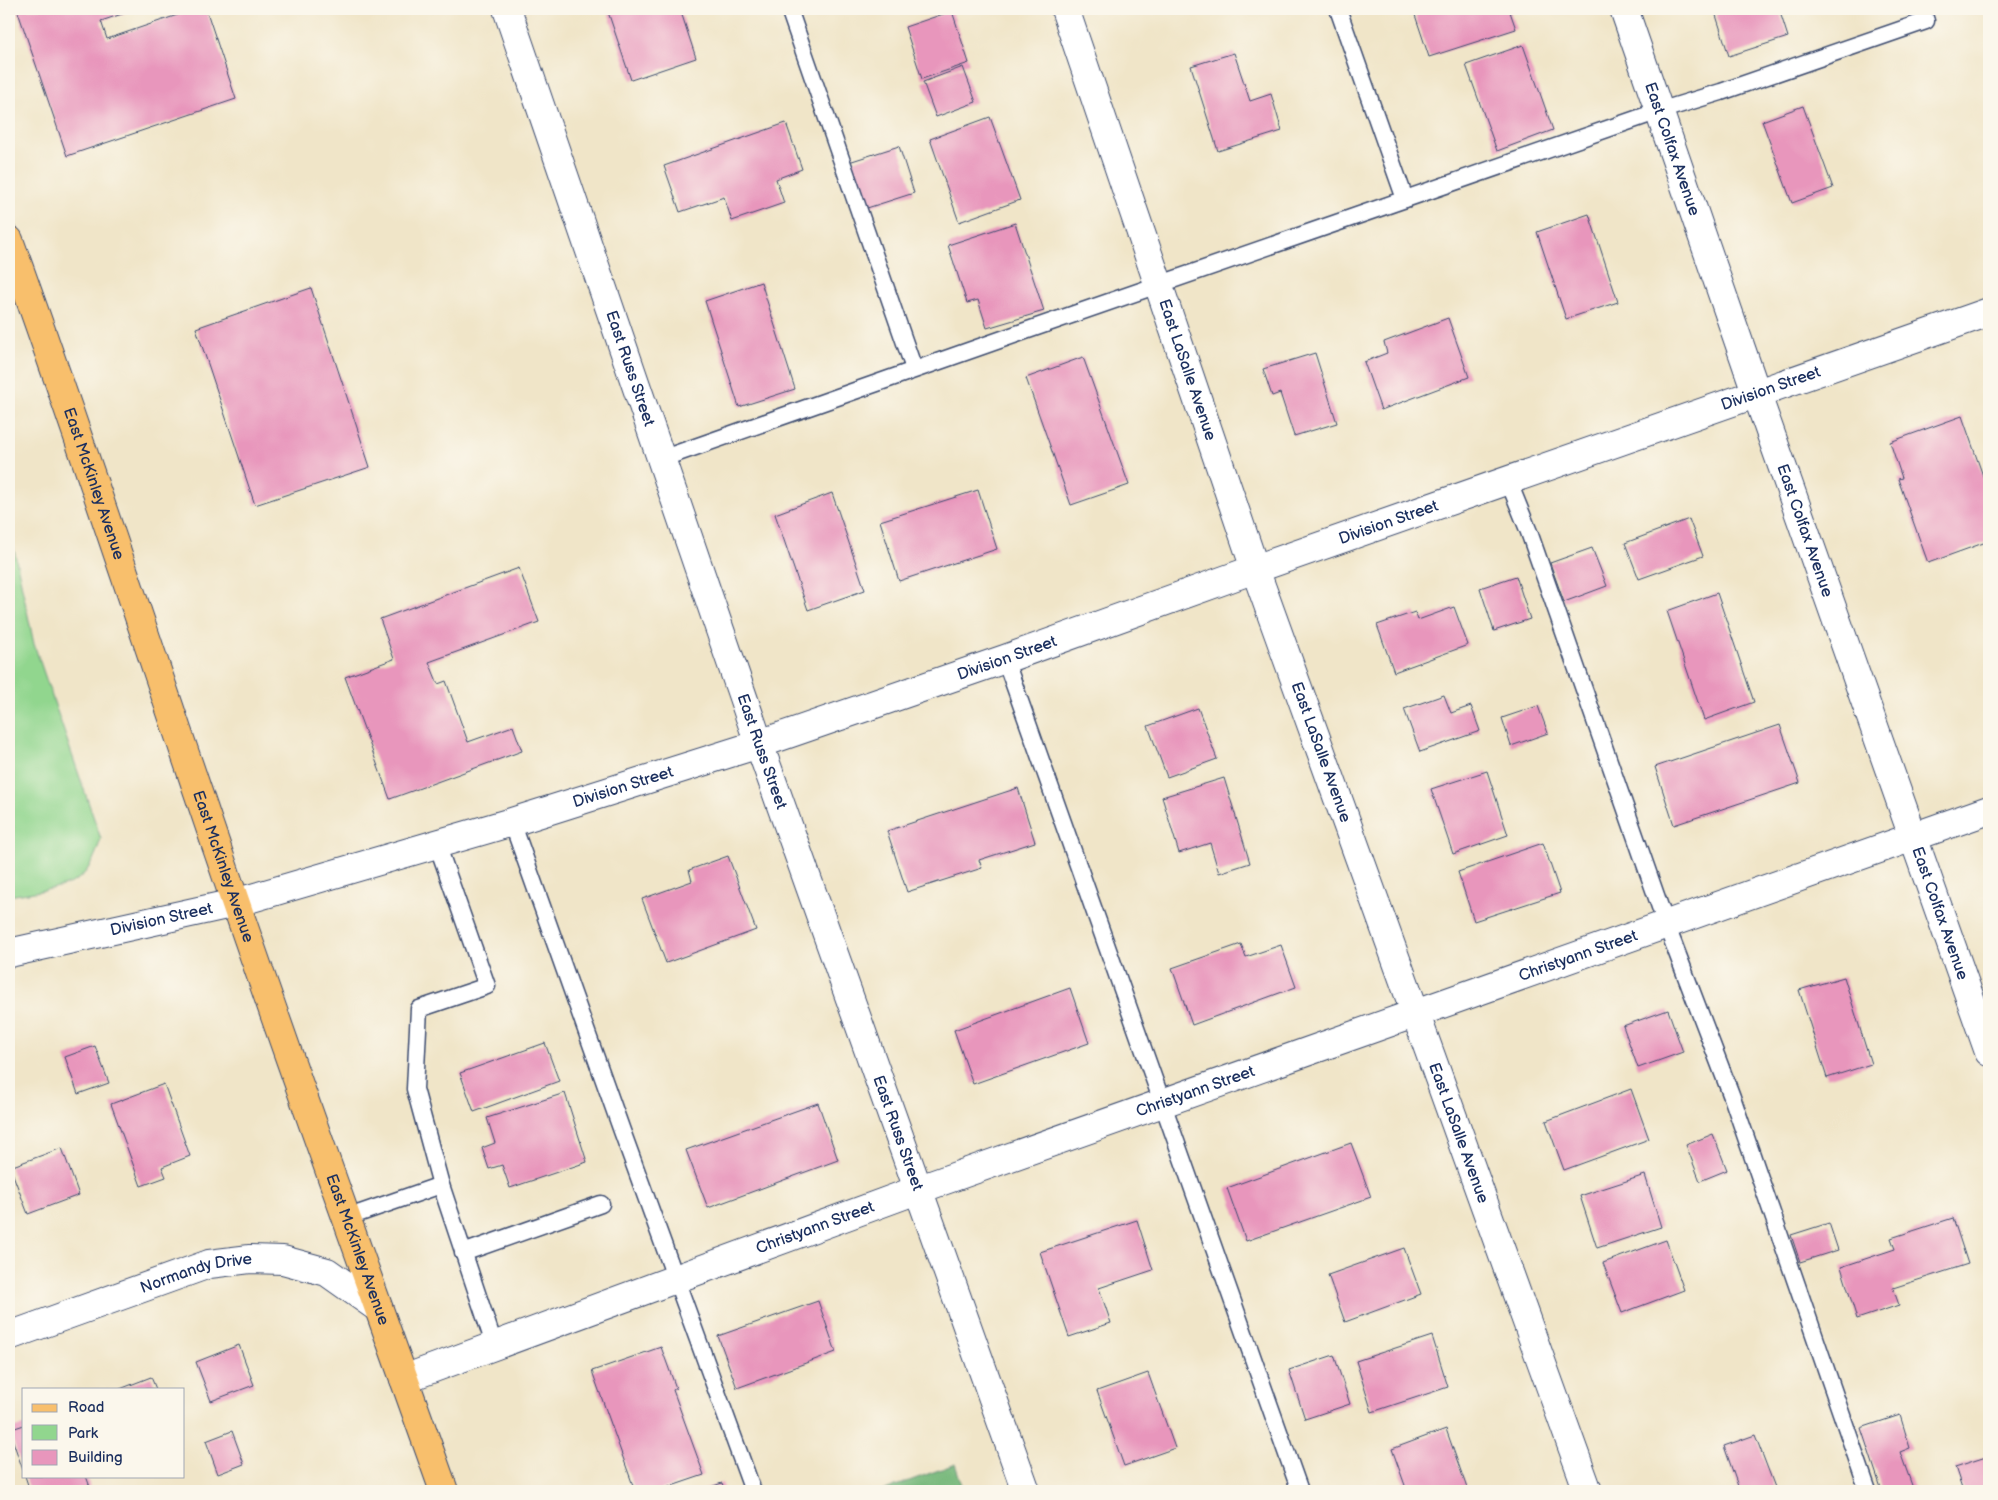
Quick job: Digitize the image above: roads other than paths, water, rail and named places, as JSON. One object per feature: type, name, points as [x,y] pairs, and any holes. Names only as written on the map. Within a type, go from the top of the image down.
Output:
[{"type":"main road","name":"East McKinley Avenue","points":[[9,240],[51,356],[236,903],[444,1491]]},
{"type":"street","name":"East Russ Street","points":[[507,9],[759,744],[1026,1491]]},
{"type":"street","name":"East LaSalle Avenue","points":[[1065,9],[1255,569],[1588,1491]]},
{"type":"street","name":"East Colfax Avenue","points":[[1624,9],[1756,392],[1989,1052]]},
{"type":"street","name":"Division Street","points":[[9,953],[236,903],[512,822],[759,744],[1005,659],[1756,392],[1989,312]]},
{"type":"street","name":"Christyann Street","points":[[404,1379],[494,1344],[917,1190],[1989,810]]},
{"type":"street","name":"Normandy Drive","points":[[9,1336],[209,1264],[250,1259],[283,1260],[327,1272],[378,1308]]},
{"type":"lane","points":[[789,9],[914,369]]},
{"type":"lane","points":[[1338,9],[1405,199]]},
{"type":"lane","points":[[661,459],[914,369],[1659,111],[1731,89],[1926,21],[1922,9]]},
{"type":"lane","points":[[1508,480],[1529,532],[1666,924],[1732,1097],[1868,1491]]},
{"type":"lane","points":[[1005,659],[1161,1104],[1300,1491]]},
{"type":"lane","points":[[512,822],[753,1491]]},
{"type":"lane","points":[[437,844],[487,986],[419,1009],[415,1089],[440,1185],[494,1344]]},
{"type":"lane","points":[[346,1218],[440,1185]]},
{"type":"lane","points":[[463,1253],[601,1204]]}]
